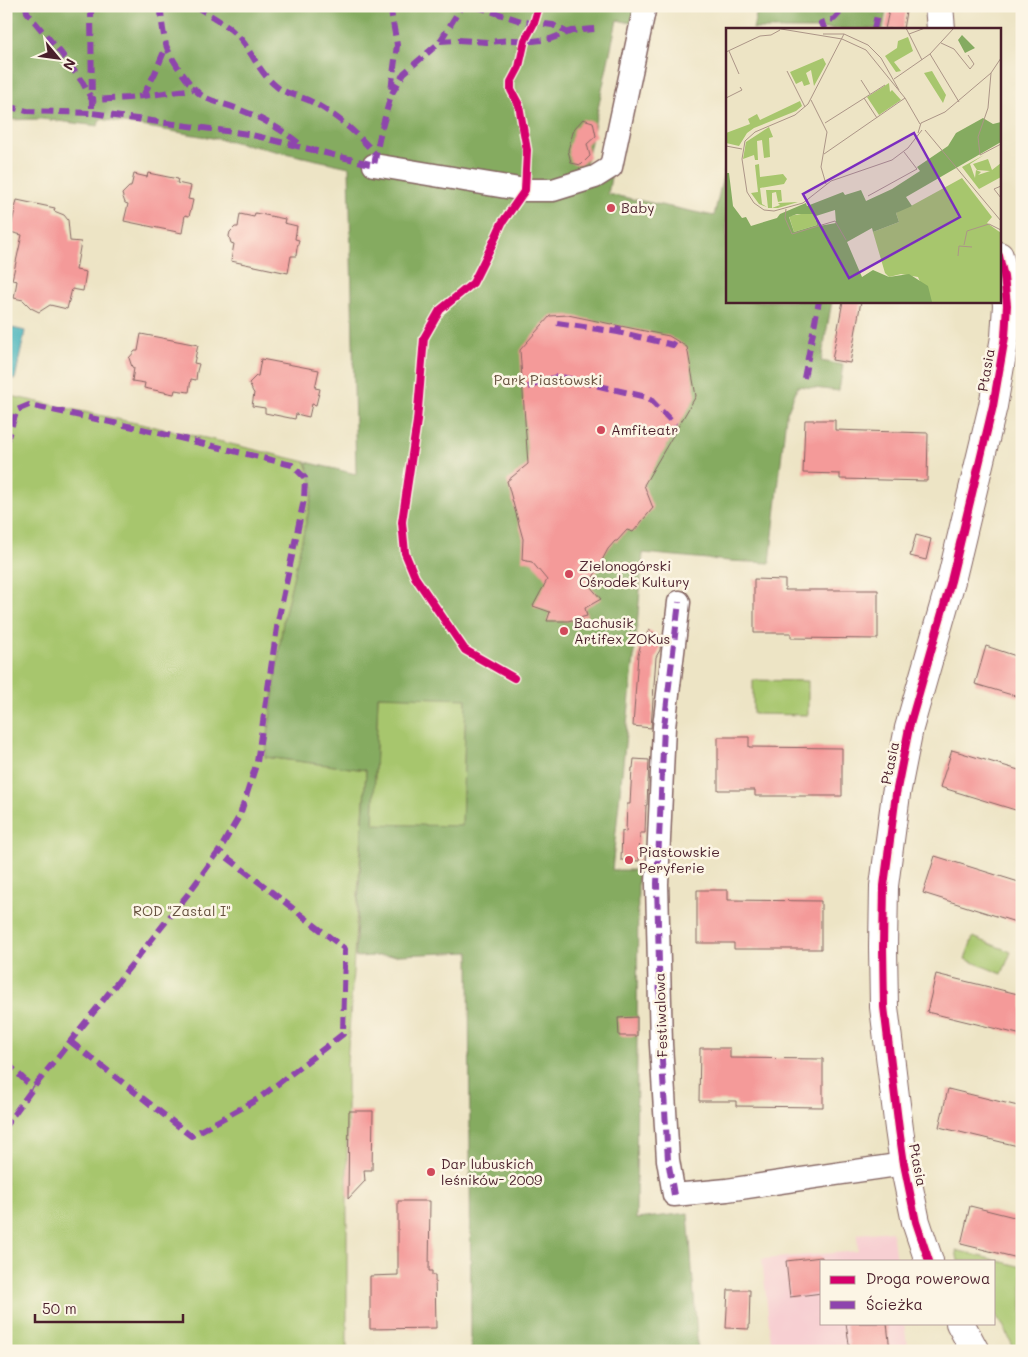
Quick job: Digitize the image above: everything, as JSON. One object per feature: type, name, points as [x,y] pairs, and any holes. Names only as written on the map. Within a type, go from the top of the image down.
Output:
[{"type":"street","points":[[374,165],[524,190],[553,190],[595,178],[611,167],[644,6]]},
{"type":"street","points":[[939,6],[941,28]]},
{"type":"street","name":"Ptasia","points":[[930,1260],[916,1222],[904,1164],[884,1007],[882,947],[884,886],[896,794],[909,728],[950,581],[993,406],[1005,337],[1008,270]]},
{"type":"street","name":"Festiwalowa","points":[[679,602],[664,727],[657,884],[662,1053],[668,1160],[674,1195],[727,1190],[904,1164]]},
{"type":"street","points":[[961,1324],[975,1351]]},
{"type":"shaded area","points":[[892,1231],[896,1260],[820,1260],[820,1324],[904,1324],[908,1351],[772,1351],[762,1259],[858,1251],[857,1234]]},
{"type":"green space","name":"Park Piastowski","points":[[6,6],[635,6],[631,23],[617,20],[586,165],[611,177],[608,194],[714,216],[726,162],[726,302],[832,302],[821,361],[843,365],[839,391],[798,386],[786,415],[770,563],[643,553],[612,870],[638,870],[636,1219],[688,1213],[698,1351],[471,1351],[469,952],[355,957],[366,770],[265,757],[283,622],[314,488],[306,462],[356,474],[349,167],[230,141],[100,119],[98,126],[41,119],[6,120]],"holes":[[[378,696],[466,699],[462,826],[373,824]]]},
{"type":"green space","points":[[738,6],[887,6],[883,28],[753,28],[757,10]]},
{"type":"green space","name":"ROD \"Zastal I\"","points":[[6,395],[210,439],[306,462],[314,488],[283,622],[265,757],[366,770],[347,1064],[347,1351],[6,1351]]},
{"type":"green space","points":[[753,680],[808,681],[808,715],[753,714]]},
{"type":"green space","points":[[378,696],[466,698],[462,827],[463,948],[373,824]]},
{"type":"green space","points":[[973,937],[1011,952],[1002,974],[965,959]]},
{"type":"green space","points":[[956,1250],[995,1260],[958,1260]]},
{"type":"green space","points":[[996,1260],[1022,1267],[1022,1351],[1015,1351],[1004,1327],[996,1316]]},
{"type":"water","points":[[8,327],[25,331],[15,379],[6,378],[6,336]]},
{"type":"building","points":[[890,6],[907,6],[903,28],[885,28]]},
{"type":"building","points":[[583,119],[593,122],[596,136],[587,144],[590,156],[581,165],[571,163],[568,150],[574,129]]},
{"type":"building","points":[[148,173],[178,179],[177,183],[191,186],[188,199],[193,200],[189,216],[185,215],[182,233],[124,221],[128,204],[125,203],[122,194],[131,187],[134,174],[147,177]]},
{"type":"building","points":[[17,200],[55,208],[54,211],[64,215],[68,220],[70,241],[81,242],[76,270],[86,272],[83,291],[72,289],[67,309],[50,305],[39,312],[31,308],[23,300],[14,298],[17,281],[12,280],[22,235],[10,232]]},
{"type":"building","points":[[255,213],[285,219],[284,223],[297,226],[295,239],[299,240],[296,256],[291,256],[288,273],[231,261],[234,244],[231,243],[230,232],[235,227],[238,227],[240,214],[254,217]]},
{"type":"building","points":[[843,302],[861,302],[850,363],[832,360]]},
{"type":"building","name":"Amfiteatr","points":[[568,315],[669,336],[687,347],[696,396],[644,485],[653,508],[633,532],[627,530],[608,549],[589,585],[601,599],[585,608],[587,616],[568,621],[547,621],[550,612],[533,606],[547,580],[532,562],[522,560],[523,539],[507,481],[528,464],[520,350],[550,316]]},
{"type":"building","points":[[141,334],[198,345],[194,363],[199,364],[196,380],[191,379],[189,392],[175,390],[174,394],[144,388],[145,383],[132,381],[134,368],[129,358],[135,351],[138,351]]},
{"type":"building","points":[[261,359],[319,370],[315,388],[320,389],[316,405],[312,404],[309,417],[296,414],[295,419],[265,413],[265,408],[252,406],[254,393],[249,383],[258,376]]},
{"type":"building","points":[[805,420],[835,420],[835,430],[928,433],[927,481],[840,479],[840,474],[803,473]]},
{"type":"building","points":[[916,535],[931,539],[926,560],[910,556]]},
{"type":"building","points":[[754,579],[785,580],[785,590],[878,590],[878,639],[791,638],[791,633],[754,633]]},
{"type":"building","points":[[649,630],[661,638],[660,650],[656,657],[651,728],[633,726],[638,655]]},
{"type":"building","points":[[986,646],[1022,658],[1022,698],[975,684]]},
{"type":"building","points":[[718,737],[749,737],[749,747],[842,748],[842,796],[755,796],[755,790],[718,790]]},
{"type":"building","points":[[952,750],[1022,771],[1022,812],[940,787]]},
{"type":"building","points":[[634,759],[649,760],[645,833],[640,833],[639,861],[621,860],[622,831],[626,832],[627,804],[630,804]]},
{"type":"building","points":[[935,856],[1022,883],[1022,924],[923,893]]},
{"type":"building","points":[[697,890],[728,890],[728,900],[821,901],[821,949],[734,949],[734,943],[697,943]]},
{"type":"building","points":[[936,974],[1022,995],[1022,1035],[927,1012]]},
{"type":"building","points":[[637,1017],[637,1036],[619,1036],[618,1018]]},
{"type":"building","points":[[700,1048],[730,1048],[730,1058],[823,1059],[823,1107],[736,1106],[736,1101],[699,1101]]},
{"type":"building","points":[[948,1089],[1022,1107],[1022,1147],[939,1127]]},
{"type":"building","points":[[349,1111],[373,1111],[372,1170],[364,1170],[365,1181],[348,1199]]},
{"type":"building","points":[[398,1201],[430,1201],[429,1271],[432,1271],[432,1275],[435,1275],[436,1328],[370,1329],[370,1276],[398,1275]]},
{"type":"building","points":[[970,1206],[1022,1219],[1022,1259],[961,1244]]},
{"type":"building","points":[[822,1257],[822,1260],[820,1260],[820,1293],[790,1297],[786,1261]]},
{"type":"building","points":[[728,1290],[750,1290],[749,1329],[726,1328]]},
{"type":"building","points":[[846,1324],[887,1324],[890,1351],[850,1351]]},
{"type":"marked path","points":[[26,6],[27,12],[61,53],[83,83],[92,100],[128,98],[194,89]]},
{"type":"marked path","points":[[91,6],[92,113],[248,134],[374,165],[391,95],[404,73],[439,43],[462,6]]},
{"type":"marked path","points":[[161,6],[163,30],[168,50],[181,72],[201,95],[263,120],[301,145]]},
{"type":"marked path","points":[[195,6],[234,32],[271,82],[280,89],[323,108],[363,140],[376,155]]},
{"type":"marked path","points":[[390,6],[397,45],[391,90]]},
{"type":"marked path","points":[[475,6],[524,22],[553,25],[568,33]]},
{"type":"marked path","points":[[825,28],[821,23],[834,19],[846,6]]},
{"type":"marked path","points":[[874,28],[879,6]]},
{"type":"marked path","points":[[440,41],[533,41],[550,39],[572,31],[595,29]]},
{"type":"marked path","points":[[143,96],[166,47]]},
{"type":"marked path","points":[[6,68],[10,87]]},
{"type":"marked path","points":[[6,106],[27,111],[92,113]]},
{"type":"marked path","points":[[804,378],[819,302]]},
{"type":"marked path","points":[[557,323],[618,332]]},
{"type":"marked path","points":[[619,326],[618,332],[673,345],[677,339]]},
{"type":"marked path","points":[[528,387],[561,377],[646,397],[675,425]]},
{"type":"marked path","points":[[6,443],[17,410],[29,405],[138,428],[292,465],[305,478],[304,500],[278,621],[257,762],[240,815],[219,851],[188,894],[33,1088],[6,1125]]},
{"type":"marked path","points":[[674,1195],[668,1160],[661,1044],[657,884],[664,727],[679,602]]},
{"type":"marked path","points":[[71,1042],[191,1136],[258,1099],[343,1034],[345,949],[219,851]]},
{"type":"marked path","points":[[6,1062],[33,1088]]},
{"type":"cycle path","points":[[514,678],[465,650],[415,577],[405,553],[402,522],[417,421],[424,338],[440,310],[473,283],[502,223],[525,190],[527,150],[519,105],[511,90],[511,82],[519,67],[525,40],[534,23],[539,6]]},
{"type":"cycle path","points":[[929,1260],[916,1222],[904,1164],[884,1007],[884,886],[896,794],[909,728],[951,581],[993,406],[1005,337],[1007,305],[1000,260]]},
{"type":"place","name":"Baby","points":[[611,208]]},
{"type":"place","name":"Amfiteatr","points":[[601,430]]},
{"type":"place","name":"Zielonogórski Ośrodek Kultury","points":[[569,574]]},
{"type":"place","name":"Bachusik Artifex ZOKus","points":[[564,631]]},
{"type":"place","name":"Piastowskie Peryferie","points":[[629,860]]},
{"type":"place","name":"Dar lubuskich leśników- 2009","points":[[431,1172]]}]
